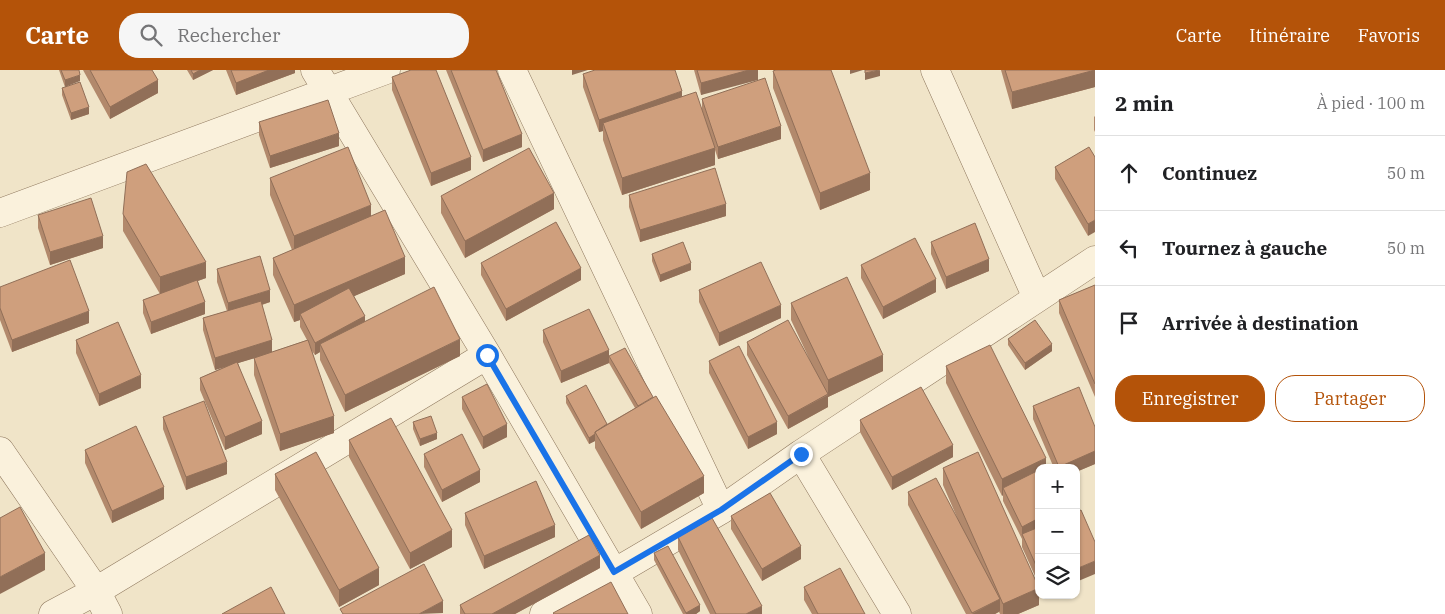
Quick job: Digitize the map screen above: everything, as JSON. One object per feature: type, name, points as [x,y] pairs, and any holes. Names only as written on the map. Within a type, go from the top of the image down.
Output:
[{"type":"street","points":[[0,213],[321,81],[386,70]]},
{"type":"street","points":[[512,70],[721,510]]},
{"type":"street","points":[[935,70],[1037,298]]},
{"type":"street","points":[[321,81],[487,355],[638,614]]},
{"type":"street","points":[[544,614],[721,510],[801,454],[1095,260]]},
{"type":"street","points":[[53,614],[102,602],[487,355]]},
{"type":"street","points":[[0,451],[102,602]]},
{"type":"street","points":[[801,454],[897,614]]},
{"type":"building","points":[[61,70],[79,70],[80,75],[65,80]]},
{"type":"building","points":[[90,70],[152,70],[158,80],[110,107]]},
{"type":"building","points":[[191,70],[200,70],[193,74]]},
{"type":"building","points":[[231,70],[269,70],[236,83]]},
{"type":"building","points":[[411,70],[436,70],[471,157],[431,173],[392,77]]},
{"type":"building","points":[[451,70],[496,70],[522,134],[483,150]]},
{"type":"building","points":[[595,70],[675,70],[682,91],[599,120],[583,74]]},
{"type":"building","points":[[697,70],[749,70],[701,83]]},
{"type":"building","points":[[831,70],[870,173],[820,193],[773,71]]},
{"type":"building","points":[[865,70],[879,70],[865,73]]},
{"type":"building","points":[[1005,70],[1095,70],[1012,92]]},
{"type":"building","points":[[765,78],[781,126],[718,147],[702,99]]},
{"type":"building","points":[[80,82],[89,107],[71,113],[62,88]]},
{"type":"building","points":[[696,92],[715,148],[622,178],[603,123]]},
{"type":"building","points":[[328,100],[339,133],[270,156],[259,122]]},
{"type":"building","points":[[348,147],[371,205],[294,236],[270,178]]},
{"type":"building","points":[[1089,147],[1095,157],[1095,220],[1088,224],[1055,167]]},
{"type":"building","points":[[529,148],[554,193],[465,241],[441,196]]},
{"type":"building","points":[[146,164],[206,262],[160,277],[123,214],[127,172]]},
{"type":"building","points":[[715,168],[726,204],[640,230],[629,195]]},
{"type":"building","points":[[91,198],[103,236],[50,252],[38,215]]},
{"type":"building","points":[[385,210],[405,257],[294,305],[273,258]]},
{"type":"building","points":[[556,222],[581,268],[506,309],[481,263]]},
{"type":"building","points":[[975,223],[989,259],[946,277],[931,242]]},
{"type":"building","points":[[915,238],[936,279],[883,307],[861,265]]},
{"type":"building","points":[[683,242],[691,263],[660,275],[652,254]]},
{"type":"building","points":[[260,256],[270,290],[228,303],[217,269]]},
{"type":"building","points":[[70,260],[89,311],[12,340],[0,308],[0,287]]},
{"type":"building","points":[[761,262],[781,305],[719,333],[699,290]]},
{"type":"building","points":[[847,277],[883,355],[828,380],[791,303]]},
{"type":"building","points":[[197,280],[205,302],[151,322],[143,300]]},
{"type":"building","points":[[1095,285],[1095,384],[1059,300]]},
{"type":"building","points":[[434,287],[460,339],[345,395],[320,344]]},
{"type":"building","points":[[349,288],[365,316],[315,343],[300,314]]},
{"type":"building","points":[[261,301],[272,340],[215,358],[203,318]]},
{"type":"building","points":[[589,309],[609,350],[561,371],[543,330]]},
{"type":"building","points":[[788,320],[828,394],[788,416],[747,342]]},
{"type":"building","points":[[1035,320],[1052,344],[1025,363],[1008,339]]},
{"type":"building","points":[[118,322],[141,375],[99,394],[76,340]]},
{"type":"building","points":[[308,340],[334,416],[280,434],[254,358]]},
{"type":"building","points":[[990,345],[1046,458],[1002,479],[946,366]]},
{"type":"building","points":[[739,346],[777,422],[748,437],[709,361]]},
{"type":"building","points":[[625,348],[653,397],[638,406],[609,356]]},
{"type":"building","points":[[237,362],[262,421],[225,437],[200,378]]},
{"type":"building","points":[[487,384],[507,424],[483,437],[462,397]]},
{"type":"building","points":[[586,385],[607,424],[589,438],[566,396]]},
{"type":"building","points":[[921,387],[953,445],[892,477],[860,420]]},
{"type":"building","points":[[1079,387],[1095,427],[1095,451],[1066,464],[1058,464],[1033,406]]},
{"type":"building","points":[[656,396],[704,476],[641,512],[595,432]]},
{"type":"building","points":[[204,401],[227,462],[186,477],[163,417]]},
{"type":"building","points":[[431,416],[437,433],[420,439],[413,422]]},
{"type":"building","points":[[391,418],[452,530],[410,553],[349,440]]},
{"type":"building","points":[[136,426],[164,487],[112,511],[85,450]]},
{"type":"building","points":[[462,434],[480,470],[442,490],[424,454]]},
{"type":"building","points":[[316,452],[379,568],[339,590],[275,474]]},
{"type":"building","points":[[978,452],[1035,579],[1035,590],[1003,604],[943,468]]},
{"type":"building","points":[[1035,472],[1035,520],[1022,527],[1003,488]]},
{"type":"building","points":[[936,478],[1000,599],[972,613],[908,492]]},
{"type":"building","points":[[536,481],[555,525],[484,556],[465,513]]},
{"type":"building","points":[[770,493],[801,546],[762,569],[731,516]]},
{"type":"building","points":[[20,507],[45,553],[0,577],[0,518]]},
{"type":"building","points":[[1080,510],[1095,542],[1095,561],[1080,567],[1080,554]]},
{"type":"building","points":[[712,518],[762,606],[746,614],[716,614],[678,537]]},
{"type":"building","points":[[1035,529],[1035,563],[1022,534]]},
{"type":"building","points":[[589,535],[600,555],[492,614],[465,614],[460,605]]},
{"type":"building","points":[[668,546],[700,605],[686,613],[654,553]]},
{"type":"building","points":[[424,564],[443,601],[419,614],[343,614],[340,609]]},
{"type":"building","points":[[840,568],[865,614],[818,614],[804,587]]},
{"type":"building","points":[[611,582],[628,614],[553,613]]},
{"type":"building","points":[[271,587],[285,614],[222,614]]},
{"type":"route","points":[[487,355],[614,572],[721,510],[801,454]]}]
